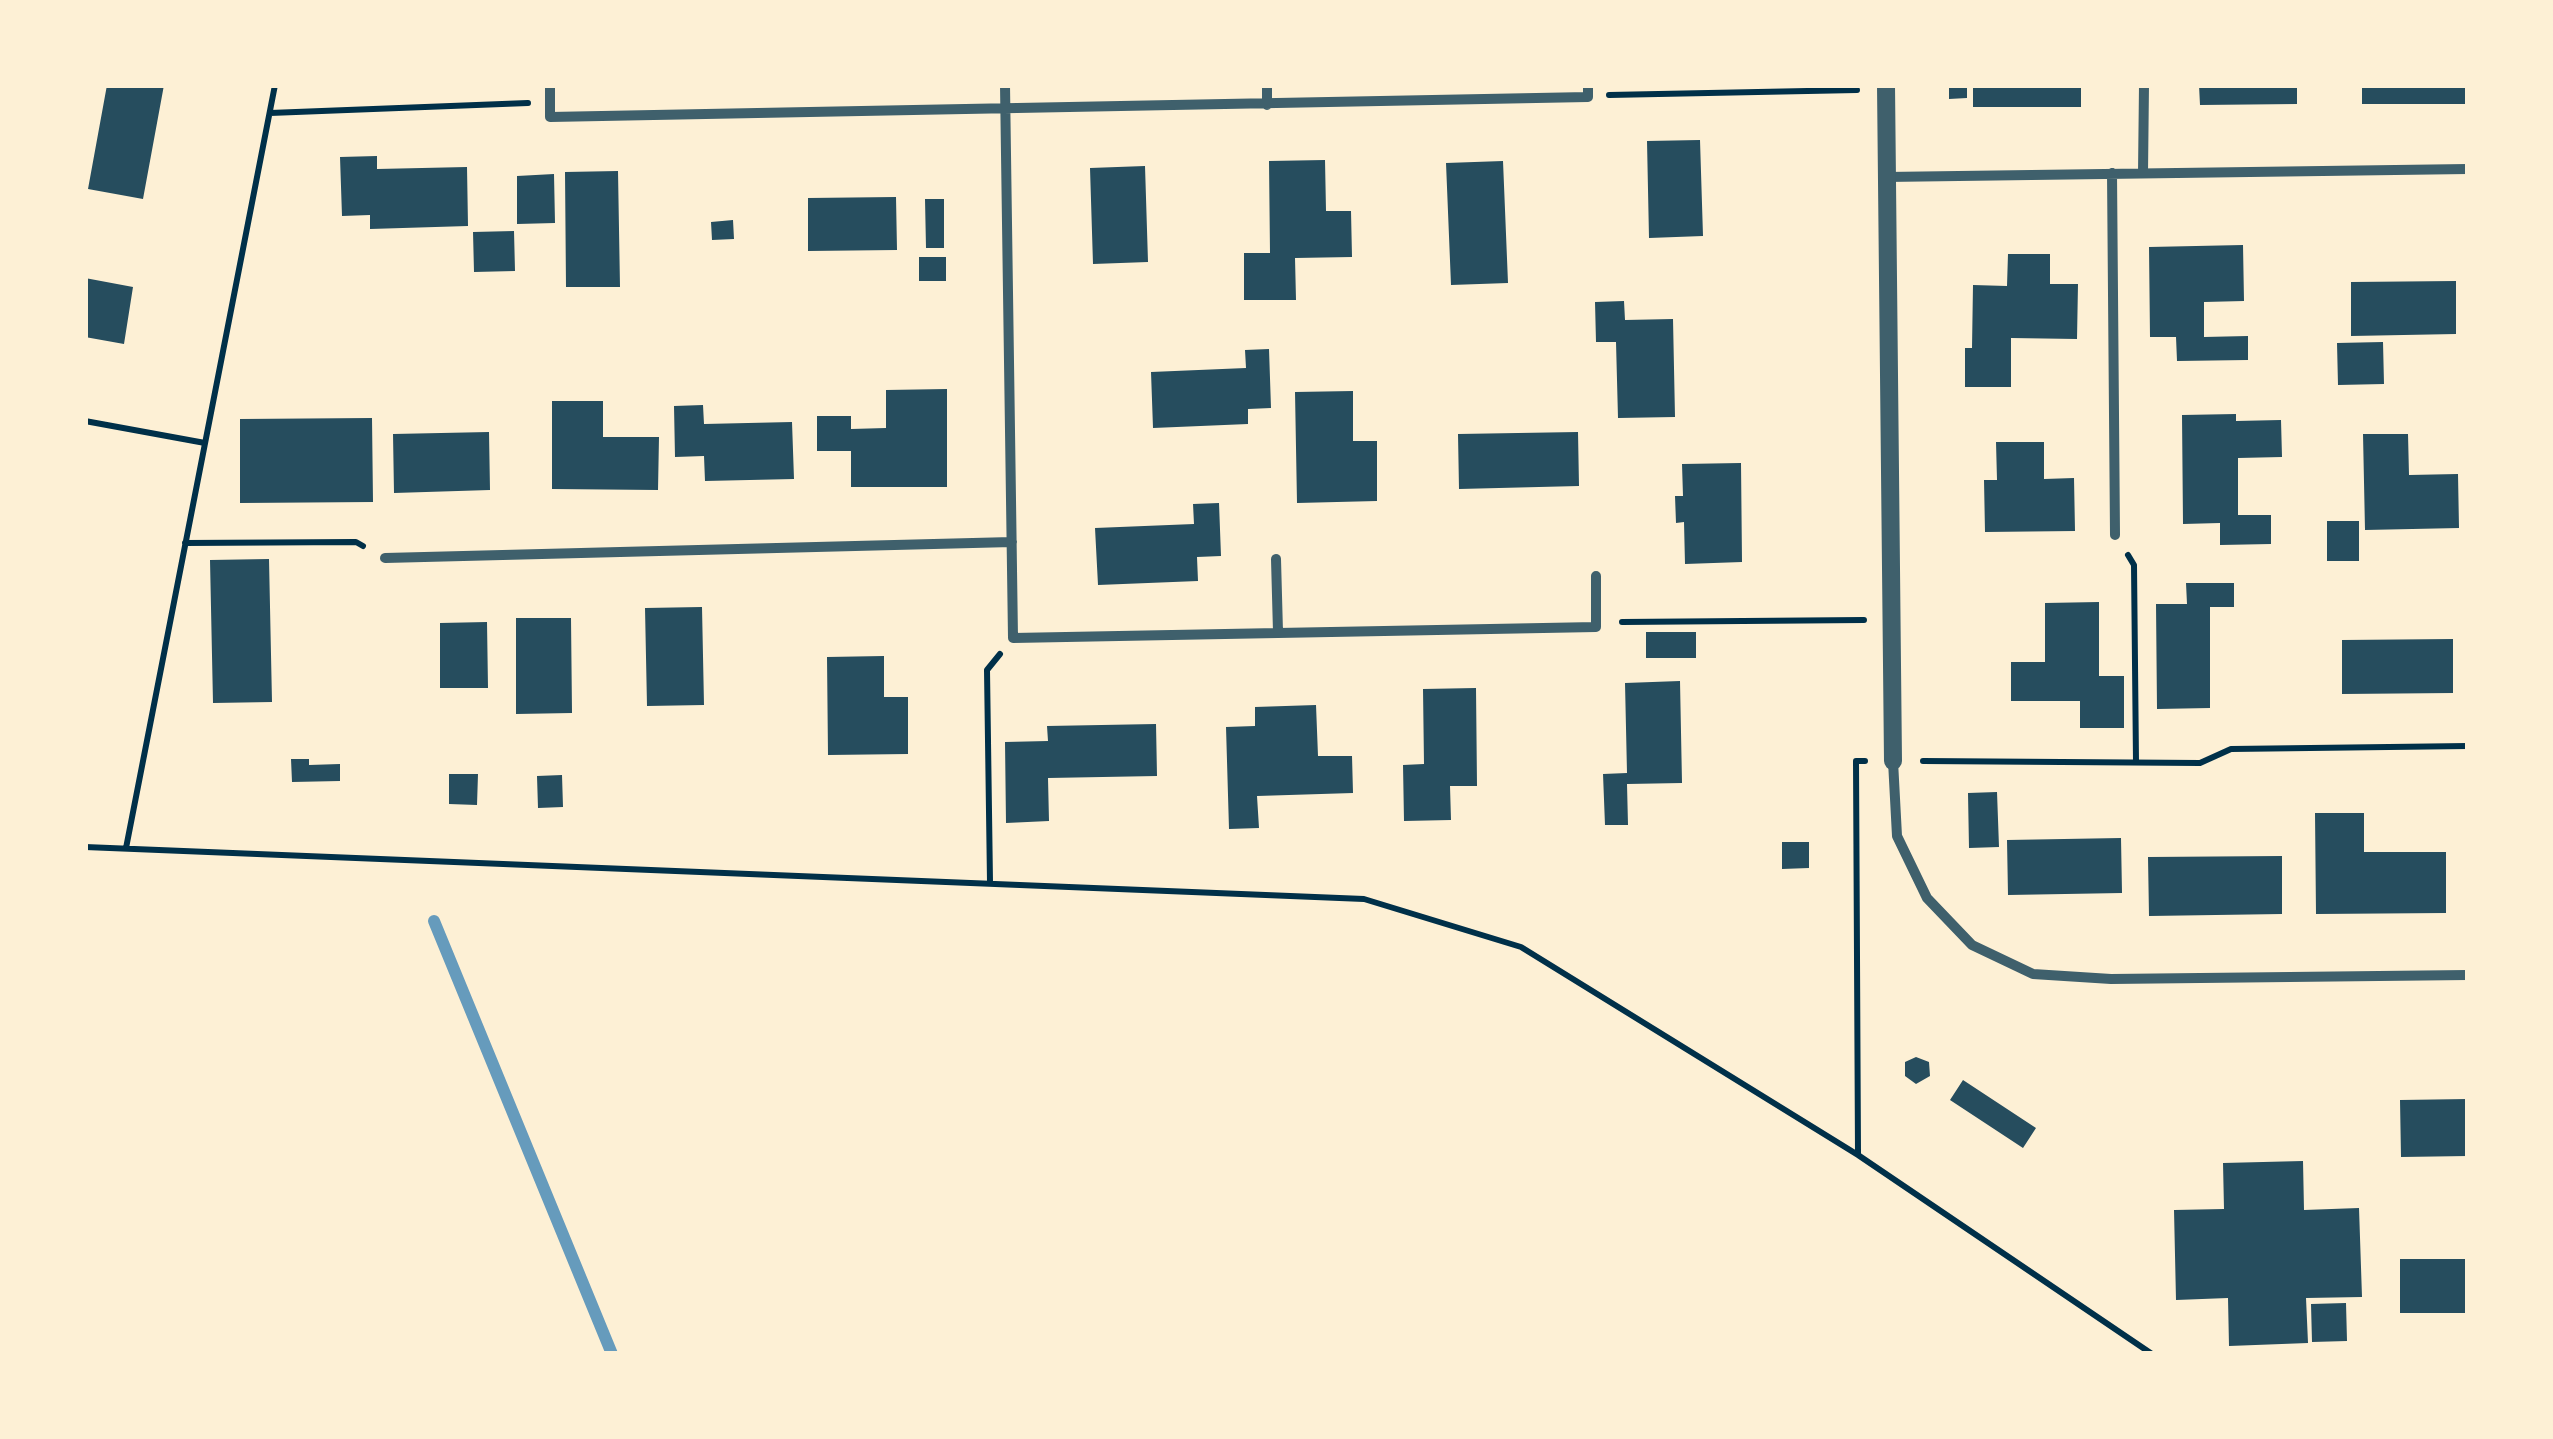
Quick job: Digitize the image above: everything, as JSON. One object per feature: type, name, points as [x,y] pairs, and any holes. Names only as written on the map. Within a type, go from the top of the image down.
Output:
[{"type":"street","points":[[550,85],[550,117],[1268,104],[1588,91]]},
{"type":"street","points":[[1004,85],[1013,638],[1596,626],[1596,576]]},
{"type":"street","points":[[1267,85],[1268,104]]},
{"type":"street","points":[[2144,85],[2144,173]]},
{"type":"street","points":[[1886,88],[1893,761],[1898,836],[1928,898],[1972,945],[2033,974],[2111,979],[2468,976]]},
{"type":"street","points":[[1886,177],[2468,169]]},
{"type":"street","points":[[2112,173],[2115,535]]},
{"type":"street","points":[[385,558],[1012,542]]},
{"type":"street","points":[[1276,559],[1278,632]]},
{"type":"path","points":[[126,848],[275,85]]},
{"type":"path","points":[[1588,91],[1886,88]]},
{"type":"path","points":[[270,113],[550,103]]},
{"type":"path","points":[[85,421],[204,443]]},
{"type":"path","points":[[2115,535],[2134,565],[2136,762]]},
{"type":"path","points":[[185,543],[356,542],[385,558]]},
{"type":"path","points":[[1596,626],[1628,621],[1892,621]]},
{"type":"path","points":[[990,882],[987,670],[1013,638]]},
{"type":"path","points":[[1858,1155],[1856,761],[2200,763],[2231,749],[2468,746]]},
{"type":"path","points":[[85,847],[1364,899],[1521,947],[1858,1155],[2152,1354]]},
{"type":"building","points":[[107,85],[164,85],[143,199],[88,189]]},
{"type":"building","points":[[1949,85],[1967,85],[1967,98],[1949,99]]},
{"type":"building","points":[[1973,85],[2081,85],[2081,107],[1973,107]]},
{"type":"building","points":[[2199,85],[2297,85],[2297,104],[2200,105]]},
{"type":"building","points":[[2362,85],[2468,85],[2468,104],[2362,104]]},
{"type":"building","points":[[1700,140],[1703,236],[1649,238],[1647,141]]},
{"type":"building","points":[[377,156],[377,169],[467,167],[468,226],[370,229],[370,215],[342,216],[340,157]]},
{"type":"building","points":[[1325,160],[1326,211],[1351,211],[1352,257],[1295,258],[1296,300],[1244,300],[1244,253],[1270,253],[1269,161]]},
{"type":"building","points":[[1503,161],[1508,283],[1451,285],[1446,163]]},
{"type":"building","points":[[1145,166],[1148,262],[1093,264],[1090,168]]},
{"type":"building","points":[[618,171],[620,287],[566,287],[565,172]]},
{"type":"building","points":[[554,174],[555,223],[517,224],[517,176]]},
{"type":"building","points":[[896,197],[897,250],[808,251],[808,198]]},
{"type":"building","points":[[925,199],[944,199],[944,248],[926,248]]},
{"type":"building","points":[[733,220],[734,239],[712,240],[711,222]]},
{"type":"building","points":[[514,231],[515,271],[474,272],[473,232]]},
{"type":"building","points":[[2243,245],[2244,301],[2204,302],[2204,337],[2248,336],[2248,360],[2177,361],[2176,337],[2150,337],[2149,247]]},
{"type":"building","points":[[2008,254],[2050,254],[2050,284],[2078,284],[2077,339],[2011,338],[2011,387],[1965,387],[1965,348],[1972,348],[1973,285],[2007,286]]},
{"type":"building","points":[[919,257],[946,257],[946,281],[919,281]]},
{"type":"building","points":[[85,278],[133,287],[124,344],[85,337]]},
{"type":"building","points":[[2456,281],[2456,334],[2351,336],[2351,282]]},
{"type":"building","points":[[1624,301],[1625,320],[1673,319],[1675,417],[1618,418],[1616,342],[1596,342],[1595,302]]},
{"type":"building","points":[[2383,342],[2384,384],[2338,385],[2337,343]]},
{"type":"building","points":[[1269,349],[1271,408],[1248,409],[1248,424],[1153,428],[1151,372],[1246,368],[1245,350]]},
{"type":"building","points":[[947,389],[947,487],[851,487],[851,451],[817,451],[817,416],[851,416],[851,429],[886,428],[886,390]]},
{"type":"building","points":[[1353,391],[1353,441],[1377,441],[1377,501],[1297,503],[1295,392]]},
{"type":"building","points":[[552,401],[603,401],[603,437],[659,437],[658,490],[552,489]]},
{"type":"building","points":[[703,405],[704,424],[792,422],[794,479],[705,481],[704,456],[675,457],[674,406]]},
{"type":"building","points":[[2236,414],[2236,421],[2281,420],[2282,457],[2238,458],[2238,515],[2271,515],[2271,544],[2220,545],[2220,523],[2183,524],[2182,415]]},
{"type":"building","points":[[372,418],[373,502],[240,503],[240,419]]},
{"type":"building","points":[[489,432],[490,490],[394,493],[393,434]]},
{"type":"building","points":[[1578,432],[1579,486],[1459,489],[1458,434]]},
{"type":"building","points":[[2363,434],[2408,434],[2409,475],[2458,474],[2459,528],[2365,530]]},
{"type":"building","points":[[1996,442],[2044,442],[2044,479],[2074,478],[2075,531],[1985,532],[1984,480],[1997,480]]},
{"type":"building","points":[[1741,463],[1742,562],[1685,564],[1684,522],[1676,523],[1675,496],[1683,496],[1682,464]]},
{"type":"building","points":[[1219,503],[1221,556],[1197,557],[1198,581],[1098,585],[1095,528],[1194,524],[1193,504]]},
{"type":"building","points":[[2327,521],[2359,521],[2359,561],[2327,561]]},
{"type":"building","points":[[269,559],[272,702],[213,703],[210,560]]},
{"type":"building","points":[[2186,583],[2234,583],[2234,607],[2210,607],[2210,708],[2157,709],[2156,604],[2187,604]]},
{"type":"building","points":[[2099,602],[2099,676],[2124,676],[2124,728],[2080,728],[2080,701],[2011,701],[2011,662],[2045,662],[2045,603]]},
{"type":"building","points":[[702,607],[704,705],[647,706],[645,608]]},
{"type":"building","points":[[516,618],[571,618],[572,713],[516,714]]},
{"type":"building","points":[[487,622],[488,688],[440,688],[440,623]]},
{"type":"building","points":[[1646,632],[1696,632],[1696,658],[1646,658]]},
{"type":"building","points":[[2453,639],[2453,693],[2342,694],[2342,640]]},
{"type":"building","points":[[884,656],[884,697],[908,697],[908,754],[828,755],[827,657]]},
{"type":"building","points":[[1680,681],[1682,783],[1627,784],[1628,825],[1605,825],[1603,774],[1627,773],[1625,683]]},
{"type":"building","points":[[1476,688],[1477,786],[1450,786],[1451,820],[1404,821],[1403,765],[1424,764],[1423,689]]},
{"type":"building","points":[[1316,705],[1318,756],[1352,756],[1353,793],[1257,796],[1259,828],[1229,829],[1226,727],[1255,726],[1255,707]]},
{"type":"building","points":[[1156,724],[1157,776],[1048,778],[1049,821],[1006,823],[1005,742],[1048,741],[1047,726]]},
{"type":"building","points":[[291,759],[309,759],[309,765],[340,764],[340,781],[292,782]]},
{"type":"building","points":[[449,774],[478,774],[477,805],[449,804]]},
{"type":"building","points":[[562,775],[563,807],[538,808],[537,776]]},
{"type":"building","points":[[1997,792],[1999,847],[1969,848],[1968,793]]},
{"type":"building","points":[[2315,813],[2364,813],[2364,852],[2446,852],[2446,913],[2316,914]]},
{"type":"building","points":[[2121,838],[2122,893],[2008,895],[2007,840]]},
{"type":"building","points":[[1782,842],[1809,842],[1809,868],[1782,869]]},
{"type":"building","points":[[2282,856],[2282,914],[2149,916],[2148,857]]},
{"type":"building","points":[[1916,1057],[1929,1062],[1930,1076],[1916,1084],[1905,1076],[1905,1062]]},
{"type":"building","points":[[1963,1080],[2036,1128],[2023,1148],[1950,1100]]},
{"type":"building","points":[[2468,1099],[2468,1156],[2401,1157],[2400,1100]]},
{"type":"building","points":[[2303,1161],[2304,1210],[2359,1208],[2362,1297],[2306,1298],[2308,1343],[2229,1346],[2228,1298],[2176,1300],[2174,1210],[2224,1209],[2223,1163]]},
{"type":"building","points":[[2400,1259],[2468,1259],[2468,1313],[2400,1313]]},
{"type":"building","points":[[2346,1303],[2347,1341],[2312,1342],[2311,1304]]},
{"type":"waterway","points":[[434,921],[612,1354]]}]
